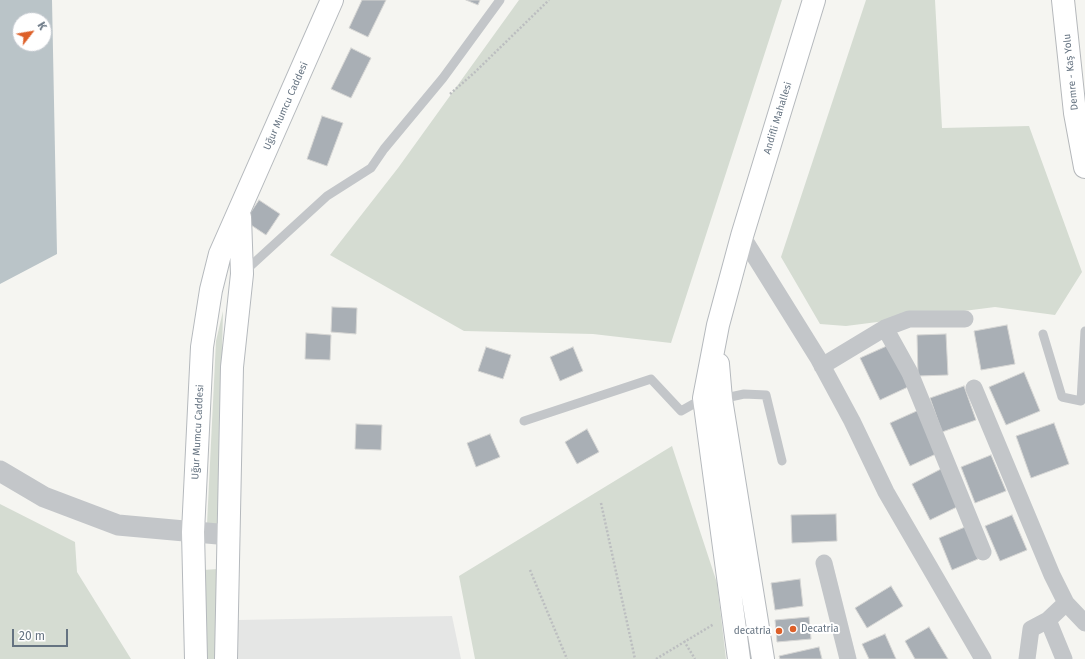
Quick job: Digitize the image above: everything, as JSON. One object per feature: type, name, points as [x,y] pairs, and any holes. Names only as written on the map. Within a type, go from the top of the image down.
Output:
[{"type":"main road","name":"Uğur Mumcu Caddesi","points":[[196,659],[194,532],[202,347],[211,290],[220,254],[240,212],[332,0]]},
{"type":"main road","name":"Andifli Mahallesi","points":[[713,398],[719,384],[718,325],[742,236],[814,0]]},
{"type":"main road","name":"Demre - Kaş Yolu","points":[[1063,0],[1075,113],[1085,167]]},
{"type":"main road","name":"Uğur Mumcu Caddesi","points":[[226,659],[232,367],[242,274],[240,212]]},
{"type":"main road","points":[[713,398],[740,659]]},
{"type":"main road","points":[[713,398],[763,659]]},
{"type":"street","points":[[742,236],[822,366],[852,421],[886,492],[983,659]]},
{"type":"street","points":[[822,366],[885,328],[909,319],[965,319]]},
{"type":"street","points":[[885,328],[910,373],[983,552]]},
{"type":"street","points":[[974,388],[1052,575],[1066,602],[1085,623]]},
{"type":"street","points":[[0,471],[44,497],[118,525],[228,535]]},
{"type":"street","points":[[824,563],[848,659]]},
{"type":"street","points":[[1027,659],[1031,629],[1048,620],[1066,602]]},
{"type":"street","points":[[1048,620],[1064,659]]},
{"type":"lane","points":[[242,274],[327,196],[372,168],[384,149],[443,78],[500,0]]},
{"type":"lane","points":[[1043,334],[1062,397],[1081,401],[1085,331]]},
{"type":"lane","points":[[524,421],[651,379],[681,411],[713,398],[744,394],[766,395],[782,461]]},
{"type":"path","points":[[446,97],[474,73],[549,0]]},
{"type":"path","points":[[601,503],[635,659]]},
{"type":"path","points":[[530,570],[567,659]]},
{"type":"path","points":[[656,659],[715,623]]},
{"type":"path","points":[[684,641],[695,659]]},
{"type":"shaded area","points":[[0,0],[52,0],[57,254],[0,284]]},
{"type":"shaded area","points":[[519,0],[782,0],[671,343],[593,334],[464,331],[330,255],[398,168]]},
{"type":"shaded area","points":[[866,0],[935,0],[942,128],[1029,126],[1082,272],[1055,315],[995,307],[846,326],[820,324],[781,257]]},
{"type":"shaded area","points":[[223,311],[218,524],[207,524],[216,341]]},
{"type":"shaded area","points":[[672,446],[717,583],[726,659],[475,659],[459,576]]},
{"type":"shaded area","points":[[0,504],[75,542],[77,572],[131,659],[0,659]]},
{"type":"shaded area","points":[[218,569],[217,659],[206,659],[203,570]]},
{"type":"shaded area","points":[[452,616],[461,659],[236,659],[238,620]]},
{"type":"building","points":[[362,0],[386,0],[368,37],[349,28]]},
{"type":"building","points":[[466,0],[480,0],[478,5]]},
{"type":"building","points":[[351,48],[371,58],[351,98],[331,89]]},
{"type":"building","points":[[322,116],[343,123],[327,166],[307,159]]},
{"type":"building","points":[[259,200],[280,214],[266,235],[245,221]]},
{"type":"building","points":[[332,307],[357,308],[356,334],[331,332]]},
{"type":"building","points":[[1007,325],[1015,364],[981,370],[974,331]]},
{"type":"building","points":[[306,333],[331,335],[330,360],[305,359]]},
{"type":"building","points":[[946,334],[948,375],[918,376],[917,335]]},
{"type":"building","points":[[889,345],[908,387],[880,400],[860,358]]},
{"type":"building","points":[[486,347],[511,355],[503,379],[478,371]]},
{"type":"building","points":[[573,347],[583,371],[560,381],[550,357]]},
{"type":"building","points":[[1024,372],[1040,411],[1006,425],[989,387]]},
{"type":"building","points":[[964,386],[976,420],[942,432],[930,398]]},
{"type":"building","points":[[919,410],[938,453],[910,466],[890,423]]},
{"type":"building","points":[[1054,423],[1069,464],[1031,478],[1016,436]]},
{"type":"building","points":[[356,424],[382,425],[381,450],[355,449]]},
{"type":"building","points":[[587,429],[599,452],[577,464],[565,442]]},
{"type":"building","points":[[490,434],[500,457],[476,467],[467,443]]},
{"type":"building","points":[[991,455],[1006,491],[975,503],[961,467]]},
{"type":"building","points":[[941,469],[959,506],[930,520],[912,484]]},
{"type":"building","points":[[836,514],[837,541],[792,543],[791,515]]},
{"type":"building","points":[[1012,515],[1027,550],[1000,561],[985,526]]},
{"type":"building","points":[[965,527],[978,559],[952,570],[939,538]]},
{"type":"building","points":[[800,579],[803,606],[775,610],[771,583]]},
{"type":"building","points":[[891,586],[903,606],[867,628],[855,608]]},
{"type":"building","name":"Decatria","points":[[809,617],[811,639],[777,642],[775,620]]},
{"type":"building","points":[[929,627],[948,659],[915,659],[905,641]]},
{"type":"building","points":[[885,634],[896,659],[869,659],[862,644]]},
{"type":"building","points":[[819,647],[822,659],[780,659],[779,656]]},
{"type":"place","name":"Decatria","points":[[793,629]]},
{"type":"place","name":"decatria","points":[[779,631]]}]
